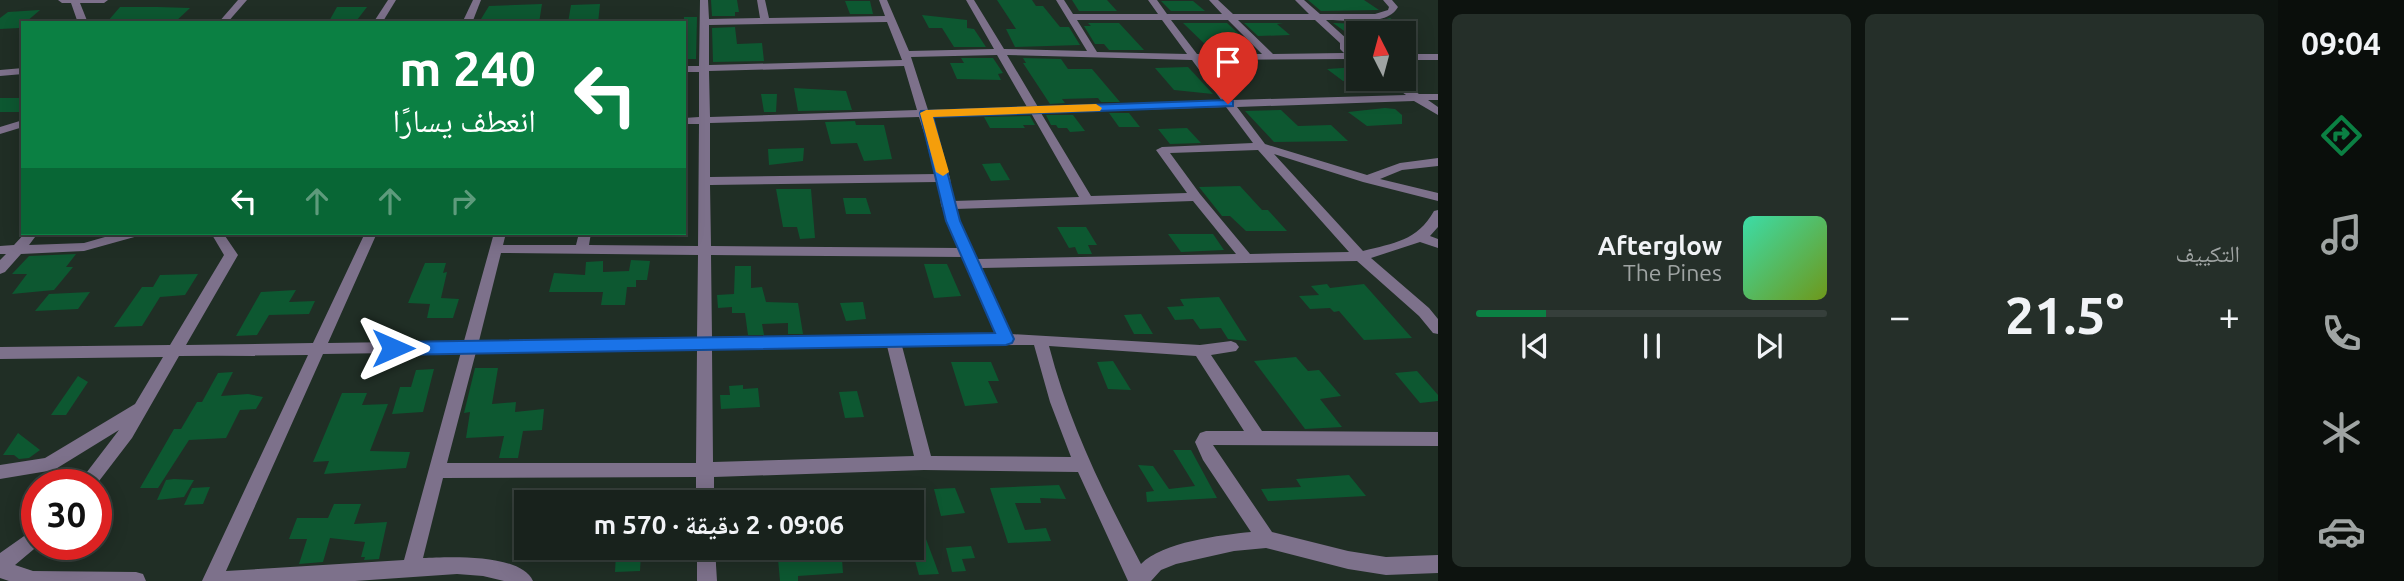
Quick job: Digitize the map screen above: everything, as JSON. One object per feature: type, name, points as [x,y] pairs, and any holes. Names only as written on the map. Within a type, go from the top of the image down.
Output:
[{"type":"street","points":[[62,0],[104,0]]},
{"type":"street","points":[[224,21],[243,0]]},
{"type":"street","points":[[378,21],[392,0]]},
{"type":"street","points":[[468,21],[477,0]]},
{"type":"street","points":[[704,0],[707,345],[705,490]]},
{"type":"street","points":[[761,0],[765,21]]},
{"type":"street","points":[[883,0],[926,113],[944,177],[947,205],[968,259],[1006,339]]},
{"type":"street","points":[[970,0],[1087,200]]},
{"type":"street","points":[[1060,0],[1093,53]]},
{"type":"street","points":[[1152,0],[1261,146],[1360,256],[1424,312],[1438,329]]},
{"type":"street","points":[[1213,0],[1228,18],[1271,57]]},
{"type":"street","points":[[1299,0],[1345,42],[1346,50]]},
{"type":"street","points":[[1070,17],[1376,17],[1391,12],[1394,7],[1387,0]]},
{"type":"street","points":[[75,1],[81,19]]},
{"type":"street","points":[[704,22],[889,19]]},
{"type":"street","points":[[686,69],[1002,52],[1194,57],[1346,57]]},
{"type":"street","points":[[1416,57],[1438,57]]},
{"type":"street","points":[[0,73],[17,71]]},
{"type":"street","points":[[1408,91],[1438,112]]},
{"type":"street","points":[[686,121],[1438,97]]},
{"type":"street","points":[[1,131],[21,124]]},
{"type":"street","points":[[1,131],[21,130]]},
{"type":"street","points":[[1247,259],[1162,150],[1261,146],[1367,179],[1438,197]]},
{"type":"street","points":[[1367,179],[1400,167],[1438,162]]},
{"type":"street","points":[[705,181],[944,177]]},
{"type":"street","points":[[947,205],[1196,197]]},
{"type":"street","points":[[411,567],[467,348],[498,241],[582,249],[706,250],[968,259],[1247,259],[1360,256],[1419,237],[1436,223],[1438,214]]},
{"type":"street","points":[[0,269],[31,235]]},
{"type":"street","points":[[0,250],[93,246],[127,235]]},
{"type":"street","points":[[98,469],[143,406],[173,350],[231,255],[218,235]]},
{"type":"street","points":[[212,581],[370,235]]},
{"type":"street","points":[[582,249],[585,235]]},
{"type":"street","points":[[1419,237],[1438,244]]},
{"type":"street","points":[[0,353],[1006,339],[1200,351],[1231,347]]},
{"type":"street","points":[[1040,340],[1051,382],[1083,465],[1138,580],[1154,564],[1175,555],[1234,542],[1266,539],[1348,560],[1386,566],[1438,564]]},
{"type":"street","points":[[892,341],[924,463]]},
{"type":"street","points":[[1200,351],[1258,439]]},
{"type":"street","points":[[0,472],[48,465],[143,406]]},
{"type":"street","points":[[1266,539],[1203,442],[1212,437],[1438,439]]},
{"type":"street","points":[[435,471],[704,470],[924,463],[1083,465]]},
{"type":"street","points":[[21,549],[0,567],[33,580],[136,581]]},
{"type":"street","points":[[706,560],[707,581]]},
{"type":"street","points":[[220,581],[411,567],[484,566],[506,571],[523,581]]},
{"type":"building","points":[[711,0],[737,0],[739,12],[735,12],[735,16],[712,16]]},
{"type":"building","points":[[997,0],[1032,0],[1036,6],[1043,6],[1060,27],[1069,27],[1080,45],[1015,47],[1006,29],[1016,29]]},
{"type":"building","points":[[1072,0],[1107,0],[1117,11],[1079,11]]},
{"type":"building","points":[[1308,0],[1364,0],[1379,10],[1321,11]]},
{"type":"building","points":[[845,1],[870,1],[873,14],[850,14]]},
{"type":"building","points":[[1161,1],[1193,1],[1205,11],[1171,11]]},
{"type":"building","points":[[542,4],[539,21],[481,19],[489,6]]},
{"type":"building","points":[[600,4],[598,21],[568,21],[571,5]]},
{"type":"building","points":[[120,7],[190,8],[176,21],[108,21]]},
{"type":"building","points":[[337,7],[367,7],[357,20],[329,21]]},
{"type":"building","points":[[40,10],[27,21],[21,21],[19,28],[0,29],[0,18],[8,12]]},
{"type":"building","points":[[922,15],[967,20],[967,28],[974,29],[986,47],[954,47],[942,28],[929,28]]},
{"type":"building","points":[[684,17],[697,17],[696,59],[686,59]]},
{"type":"building","points":[[1088,23],[1119,23],[1144,50],[1109,50],[1104,44],[1095,44],[1084,26],[1091,26]]},
{"type":"building","points":[[1183,23],[1227,23],[1241,36],[1228,37],[1244,51],[1212,51]]},
{"type":"building","points":[[1244,23],[1283,23],[1277,24],[1290,35],[1258,36]]},
{"type":"building","points":[[1333,23],[1346,23],[1346,32]]},
{"type":"building","points":[[735,27],[737,44],[762,43],[764,61],[713,62],[712,28]]},
{"type":"building","points":[[961,58],[993,58],[1003,73],[998,74],[1001,80],[957,79],[950,63],[964,63]]},
{"type":"building","points":[[1023,58],[1061,59],[1068,69],[1092,69],[1120,102],[1101,102],[1098,98],[1062,99],[1065,103],[1050,104],[1023,63],[1026,63]]},
{"type":"building","points":[[1188,67],[1213,94],[1174,90],[1155,68]]},
{"type":"building","points":[[1346,68],[1346,81],[1343,81],[1327,69]]},
{"type":"building","points":[[794,88],[846,91],[852,110],[798,111]]},
{"type":"building","points":[[761,94],[777,94],[776,112],[764,112]]},
{"type":"building","points":[[0,98],[21,98],[21,112],[0,112]]},
{"type":"building","points":[[1395,109],[1402,115],[1402,124],[1367,126],[1348,112]]},
{"type":"building","points":[[1281,110],[1298,126],[1331,125],[1348,141],[1274,142],[1245,111]]},
{"type":"building","points":[[1109,113],[1129,113],[1140,127],[1119,127]]},
{"type":"building","points":[[1046,115],[1073,115],[1085,131],[1070,132],[1067,128],[1058,128],[1051,125]]},
{"type":"building","points":[[1030,116],[1035,125],[1023,125],[1025,128],[990,128],[984,117]]},
{"type":"building","points":[[855,121],[856,125],[884,125],[892,159],[864,161],[857,143],[831,144],[825,122]]},
{"type":"building","points":[[1187,128],[1201,143],[1170,144],[1158,129]]},
{"type":"building","points":[[804,148],[803,161],[769,165],[768,149]]},
{"type":"building","points":[[1000,163],[1010,180],[991,181],[982,164]]},
{"type":"building","points":[[1240,186],[1262,210],[1268,210],[1287,231],[1246,231],[1230,216],[1222,216],[1199,187]]},
{"type":"building","points":[[776,189],[811,189],[815,238],[800,239],[797,227],[783,227]]},
{"type":"building","points":[[843,198],[866,198],[871,214],[846,214]]},
{"type":"building","points":[[1057,227],[1086,227],[1097,245],[1088,245],[1092,254],[1078,254],[1075,247],[1069,248]]},
{"type":"building","points":[[1168,234],[1213,234],[1224,250],[1181,252]]},
{"type":"building","points":[[76,254],[66,267],[73,267],[54,290],[12,294],[27,274],[12,274],[29,256]]},
{"type":"building","points":[[631,260],[650,261],[647,280],[636,280],[636,287],[627,287],[625,305],[601,305],[603,292],[549,292],[554,273],[585,275],[586,262],[603,261],[603,272],[629,271]]},
{"type":"building","points":[[425,263],[446,263],[443,273],[447,272],[441,298],[459,299],[453,318],[427,318],[430,304],[408,303]]},
{"type":"building","points":[[924,264],[947,264],[961,296],[934,298]]},
{"type":"building","points":[[735,266],[751,266],[751,288],[762,287],[766,302],[798,303],[803,334],[788,334],[788,323],[762,324],[764,335],[748,335],[745,313],[732,313],[732,307],[718,308],[717,295],[734,294]]},
{"type":"building","points":[[198,274],[185,295],[160,297],[142,326],[114,327],[142,287],[153,287],[160,275]]},
{"type":"building","points":[[1327,284],[1330,288],[1364,284],[1412,338],[1364,340],[1339,311],[1334,312],[1330,308],[1310,309],[1299,296],[1319,295],[1311,286]]},
{"type":"building","points":[[296,290],[289,302],[315,301],[309,314],[269,315],[257,335],[236,336],[261,292]]},
{"type":"building","points":[[90,292],[78,309],[35,311],[49,294]]},
{"type":"building","points":[[1219,297],[1247,341],[1228,339],[1221,328],[1200,329],[1193,319],[1175,320],[1167,307],[1184,306],[1180,299]]},
{"type":"building","points":[[863,302],[866,319],[846,321],[840,303]]},
{"type":"building","points":[[1141,314],[1153,334],[1134,334],[1124,315]]},
{"type":"building","points":[[1296,357],[1308,371],[1319,370],[1341,396],[1320,399],[1342,427],[1305,429],[1254,361]]},
{"type":"building","points":[[1113,361],[1131,390],[1108,389],[1097,362]]},
{"type":"building","points":[[951,362],[991,362],[999,381],[988,381],[998,403],[965,406]]},
{"type":"building","points":[[475,368],[498,368],[492,404],[516,402],[515,412],[544,409],[542,430],[523,431],[518,458],[499,458],[504,436],[466,438],[470,412],[464,413]]},
{"type":"building","points":[[434,369],[423,412],[392,414],[400,387],[411,387],[416,370]]},
{"type":"building","points":[[1417,371],[1438,395],[1438,401],[1420,403],[1395,373]]},
{"type":"building","points":[[233,372],[221,396],[248,394],[263,397],[256,409],[240,410],[226,438],[189,440],[158,488],[140,488],[174,429],[181,429],[197,402],[202,402],[218,373]]},
{"type":"building","points":[[78,376],[88,382],[66,415],[51,415]]},
{"type":"building","points":[[743,385],[743,389],[758,388],[760,407],[721,409],[720,395],[730,395],[729,386]]},
{"type":"building","points":[[857,391],[864,417],[845,418],[839,392]]},
{"type":"building","points":[[342,393],[367,393],[362,405],[388,404],[370,451],[410,452],[406,468],[324,474],[329,461],[313,462]]},
{"type":"building","points":[[18,433],[40,450],[29,458],[19,459],[14,455],[3,455]]},
{"type":"building","points":[[1173,450],[1191,450],[1217,498],[1147,502],[1146,492],[1154,491],[1138,465],[1153,466],[1169,489],[1195,486]]},
{"type":"building","points":[[1349,475],[1366,496],[1268,501],[1261,489],[1301,487],[1296,479]]},
{"type":"building","points":[[166,480],[194,480],[184,497],[157,500]]},
{"type":"building","points":[[1059,485],[1066,499],[1040,498],[1041,503],[1015,503],[1025,530],[1046,528],[1051,541],[1008,543],[990,488]]},
{"type":"building","points":[[210,487],[203,504],[184,505],[192,488]]},
{"type":"building","points":[[955,488],[965,513],[941,516],[934,489]]},
{"type":"building","points":[[334,504],[361,504],[354,524],[387,522],[379,559],[364,560],[365,557],[361,557],[365,542],[330,538],[323,562],[299,564],[307,539],[289,539],[297,518],[328,518]]},
{"type":"building","points":[[924,534],[939,574],[919,575],[915,560],[924,560]]},
{"type":"building","points":[[971,546],[975,558],[962,559],[966,571],[952,572],[946,548]]},
{"type":"building","points":[[616,560],[641,560],[640,571],[615,572]]},
{"type":"building","points":[[778,560],[842,560],[843,573],[798,576],[798,581],[780,581]]},
{"type":"slow traffic","points":[[943,172],[926,113],[1096,108]]},
{"type":"route","points":[[393,348],[1006,339],[965,253],[947,205],[944,177],[926,113],[1228,104]]}]
